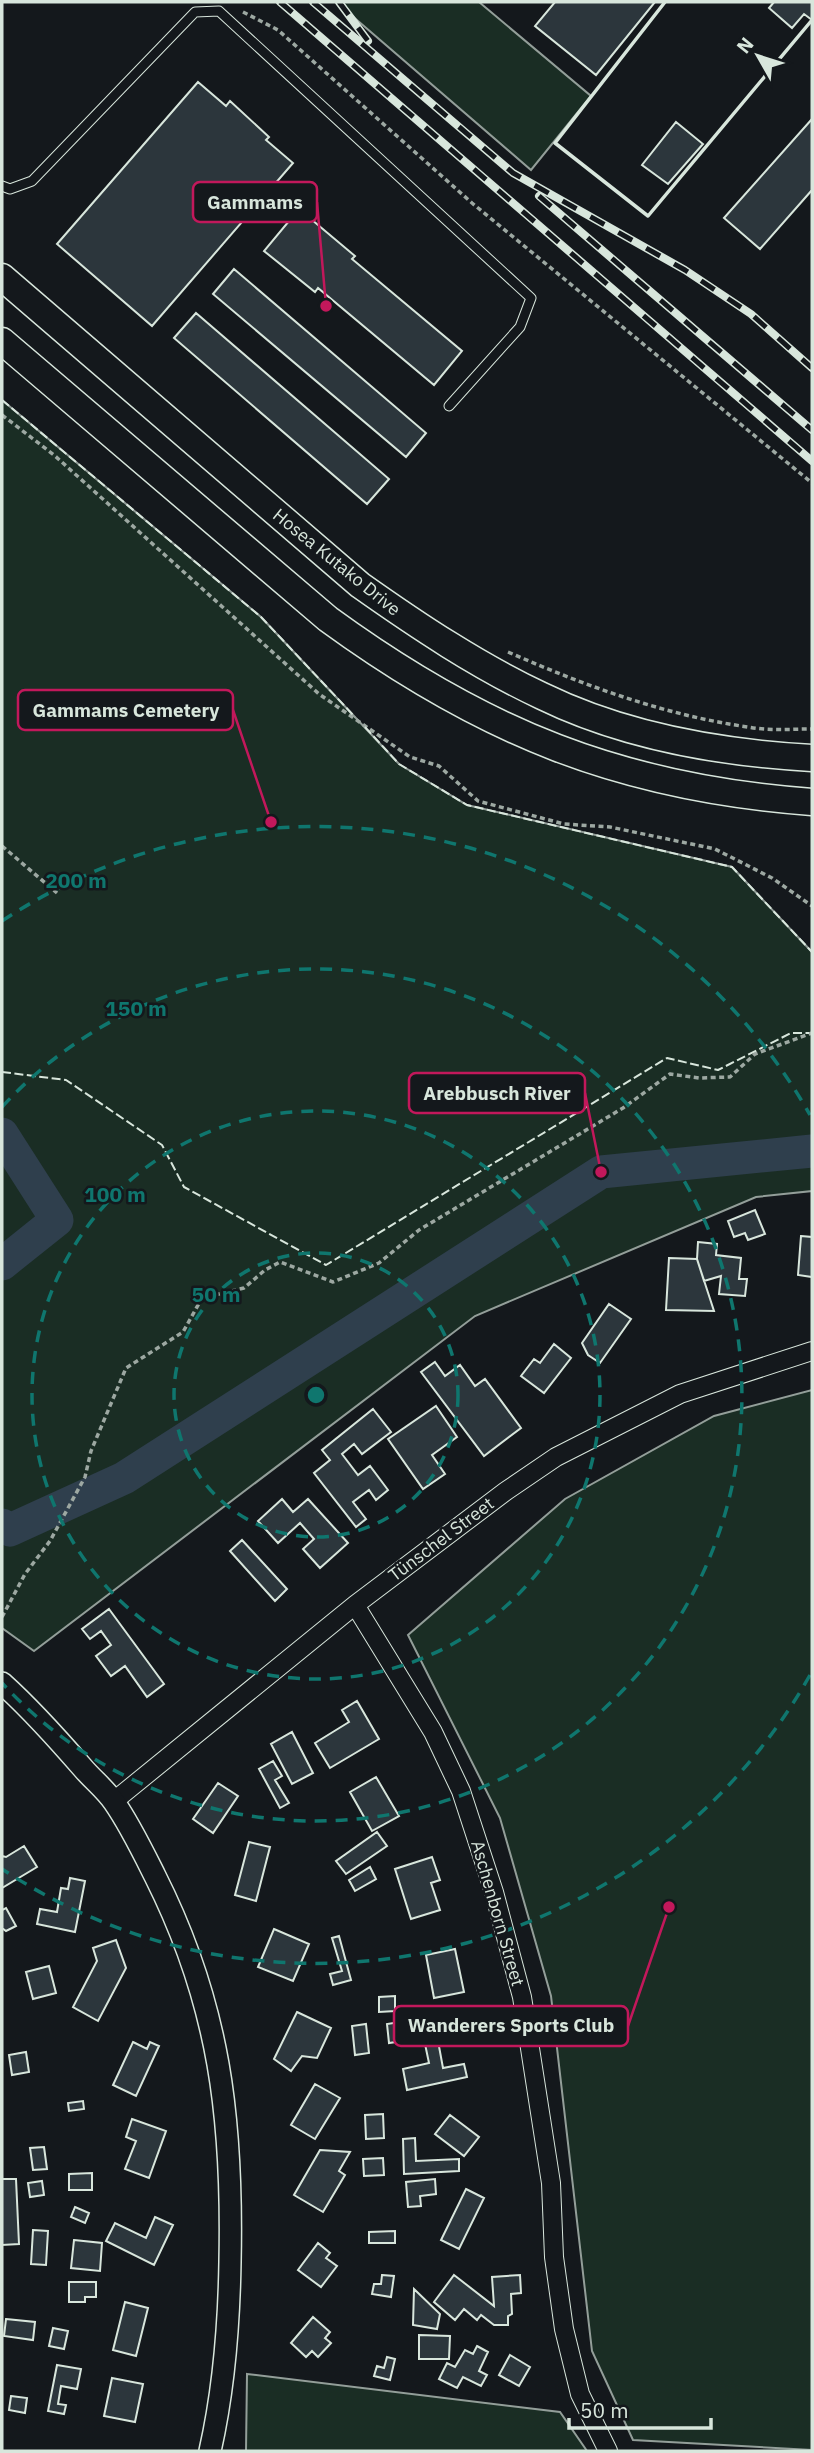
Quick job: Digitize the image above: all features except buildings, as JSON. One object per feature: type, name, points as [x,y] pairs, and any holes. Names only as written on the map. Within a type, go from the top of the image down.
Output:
[{"type":"main road","name":"Hosea Kutako Drive","points":[[2,277],[360,585],[419,627],[543,697],[622,726],[741,752],[812,758]]},
{"type":"main road","points":[[2,341],[328,620],[464,707],[552,748],[608,766],[723,792],[812,802]]},
{"type":"street","name":"Tünschel Street","points":[[114,1801],[355,1605],[506,1491],[556,1457],[680,1394],[812,1351]]},
{"type":"street","name":"Aschenborn Street","points":[[355,1605],[433,1732],[461,1791],[494,1892],[522,1997],[551,2183],[554,2257],[564,2329],[580,2394],[608,2451]]},
{"type":"street","points":[[2,1683],[35,1713],[114,1801],[146,1858],[189,1947],[212,2029],[227,2114],[231,2207],[229,2314],[217,2421],[210,2451]]},
{"type":"street","points":[[217,2421],[220,2451]]},
{"type":"lane","points":[[2,186],[10,189],[32,181],[195,12],[219,11],[531,298],[520,327],[449,406]]},
{"type":"path","points":[[239,10],[278,30],[472,203],[812,483]]},
{"type":"path","points":[[2,415],[54,455],[319,694],[410,757],[439,766],[478,801],[564,824],[610,827],[715,849],[772,878],[812,906]]},
{"type":"path","points":[[502,649],[658,710],[751,728],[812,729]]},
{"type":"path","points":[[2,846],[57,893]]},
{"type":"path","points":[[2,1617],[25,1574],[50,1541],[85,1477],[91,1451],[127,1368],[183,1332],[202,1298],[244,1288],[265,1270],[280,1262],[333,1282],[354,1275],[379,1263],[419,1230],[623,1108],[670,1074],[699,1078],[730,1077],[755,1054],[812,1032]]},
{"type":"green space","points":[[336,2],[479,2],[591,96],[531,170]]},
{"type":"green space","points":[[2,400],[261,617],[399,764],[467,805],[732,867],[812,952],[812,1191],[756,1197],[475,1316],[34,1651],[2,1628]]},
{"type":"green space","points":[[812,1390],[812,2450],[633,2440],[592,2351],[551,1996],[500,1818],[408,1635],[565,1499],[714,1416]]},
{"type":"green space","points":[[247,2374],[560,2412],[587,2451],[246,2451]]},
{"type":"waterway","points":[[2,1134],[57,1220],[2,1264]]},
{"type":"waterway","points":[[2,1525],[10,1530],[124,1478],[601,1172],[812,1151]]},
{"type":"railway","points":[[280,2],[812,461]]},
{"type":"railway","points":[[313,2],[513,173],[685,270],[751,314],[812,368]]},
{"type":"railway","points":[[339,2],[368,41]]},
{"type":"railway","points":[[539,196],[812,430]]},
{"type":"fence","points":[[2,400],[261,617],[355,717]]},
{"type":"fence","points":[[365,727],[399,764],[467,805],[732,867],[812,952]]},
{"type":"fence","points":[[2,1072],[66,1080],[162,1145],[184,1187],[326,1265],[667,1058],[718,1070],[791,1033],[809,1033]]},
{"type":"wall","points":[[665,2],[555,143],[648,216],[812,20]]},
{"type":"place","name":"Gammams","points":[[326,306]]},
{"type":"place","name":"Gammams Cemetery","points":[[271,822]]},
{"type":"place","name":"Arebbusch River","points":[[601,1172]]},
{"type":"place","name":"Wanderers Sports Club","points":[[669,1907]]}]
